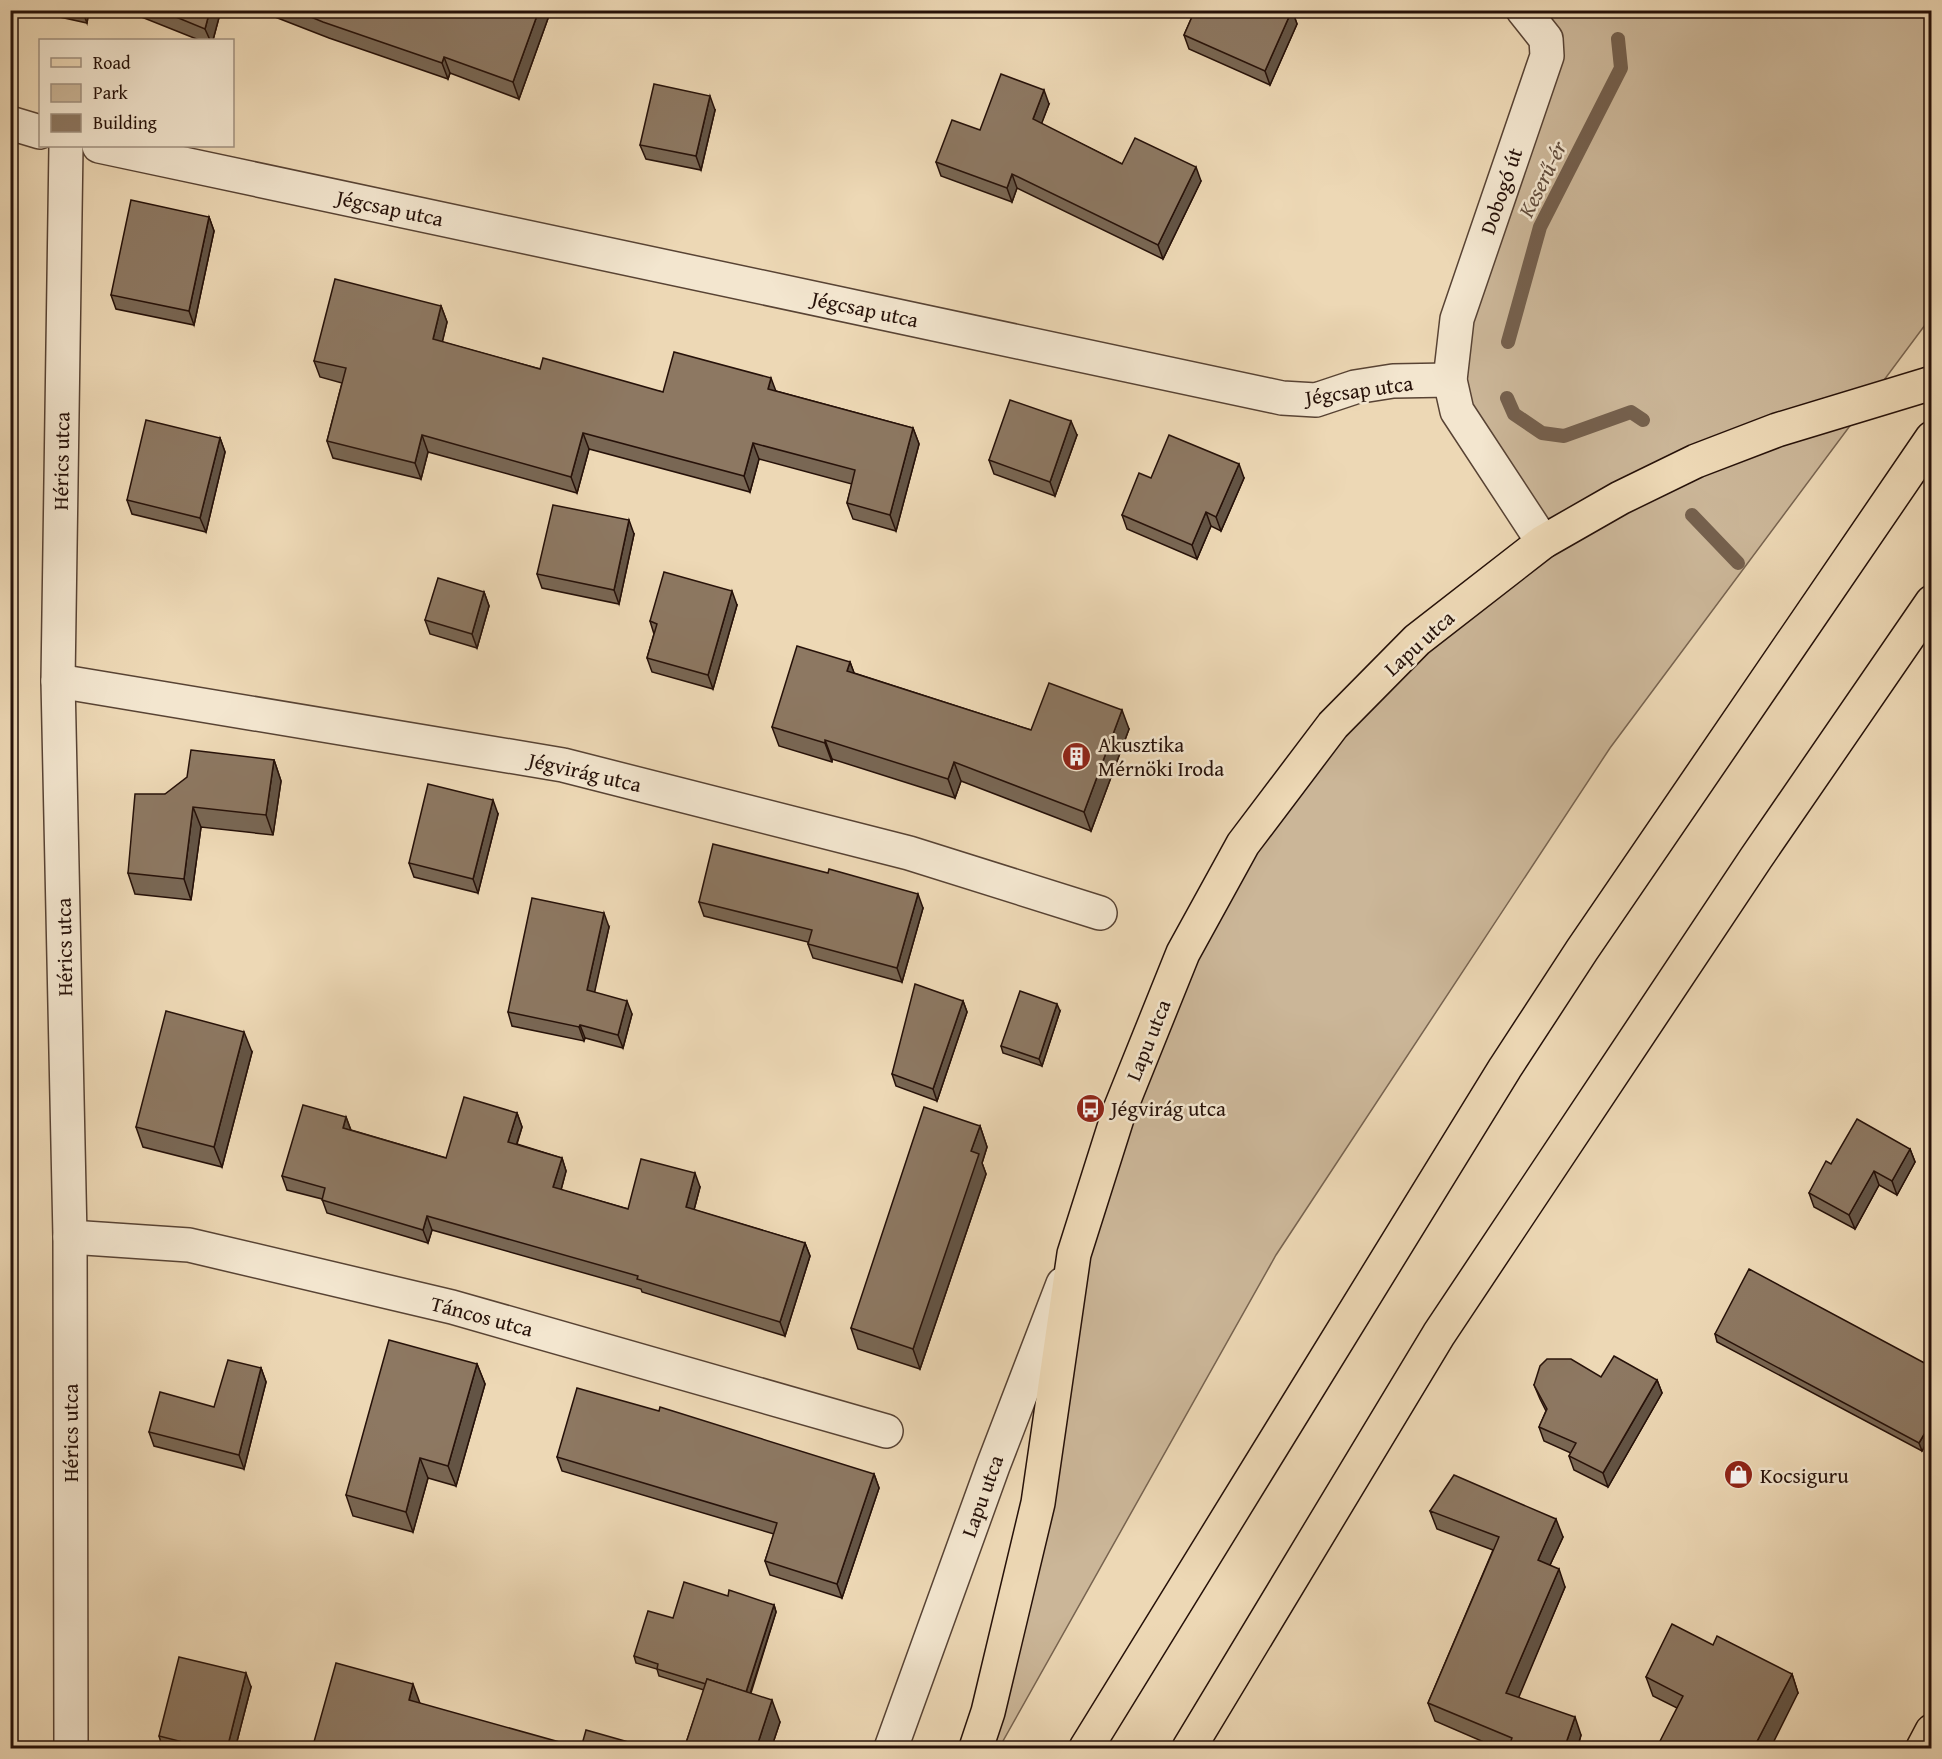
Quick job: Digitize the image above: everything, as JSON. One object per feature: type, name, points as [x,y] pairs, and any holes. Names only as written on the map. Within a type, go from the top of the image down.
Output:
[{"type":"main road","name":"Lapu utca","points":[[1074,1254],[1119,1112],[1183,952],[1243,844],[1333,725],[1417,640],[1543,542],[1620,498],[1696,461],[1778,430],[1932,383]]},
{"type":"main road","points":[[1086,1749],[1505,1068],[1595,930],[1932,438]]},
{"type":"main road","points":[[1189,1749],[1439,1334],[1756,858],[1932,602]]},
{"type":"main road","points":[[976,1749],[988,1712],[1038,1503],[1074,1254]]},
{"type":"main road","points":[[1923,1749],[1932,1731]]},
{"type":"street","name":"Dobogó út","points":[[1450,380],[1457,319],[1547,56],[1546,39],[1524,10]]},
{"type":"street","points":[[10,123],[39,132]]},
{"type":"street","name":"Hérics utca","points":[[66,147],[58,681],[70,1237],[70,1749]]},
{"type":"street","name":"Jégcsap utca","points":[[104,147],[1282,398],[1316,400],[1354,387],[1393,381],[1450,380]]},
{"type":"street","points":[[1450,380],[1457,411],[1543,542]]},
{"type":"street","name":"Jégvirág utca","points":[[58,681],[563,765],[909,853],[1100,914]]},
{"type":"street","name":"Táncos utca","points":[[70,1237],[189,1245],[453,1307],[886,1431]]},
{"type":"street","name":"Lapu utca","points":[[891,1749],[993,1466],[1074,1254]]},
{"type":"green space","points":[[1542,10],[1931,11],[1931,317],[1610,748],[1276,1255],[999,1748],[976,1748],[1074,1254],[1183,953],[1333,725],[1543,542],[1450,380],[1528,109]]},
{"type":"building","points":[[159,10],[210,10],[205,29]]},
{"type":"building","points":[[294,10],[539,10],[513,82],[444,57],[442,63]]},
{"type":"building","points":[[1195,10],[1292,10],[1265,71],[1184,35]]},
{"type":"building","points":[[1001,74],[1044,90],[1033,119],[1122,164],[1135,138],[1196,167],[1158,245],[1012,174],[1007,188],[936,162],[952,120],[980,130]]},
{"type":"building","points":[[654,84],[710,96],[696,156],[640,145]]},
{"type":"building","points":[[131,200],[209,217],[189,311],[111,295]]},
{"type":"building","points":[[335,279],[441,306],[433,339],[540,369],[543,358],[663,392],[674,352],[771,378],[768,389],[913,428],[890,515],[847,503],[855,470],[753,443],[744,476],[583,433],[571,477],[422,435],[415,463],[327,441],[346,368],[314,361]]},
{"type":"building","points":[[1010,400],[1071,421],[1050,482],[989,460]]},
{"type":"building","points":[[146,420],[220,438],[200,518],[127,500]]},
{"type":"building","points":[[1169,435],[1239,464],[1216,517],[1206,512],[1192,545],[1122,515],[1139,473],[1151,478]]},
{"type":"building","points":[[553,505],[629,520],[614,590],[537,574]]},
{"type":"building","points":[[664,572],[732,591],[708,675],[647,658],[657,624],[650,621]]},
{"type":"building","points":[[438,578],[484,592],[472,634],[425,620]]},
{"type":"building","points":[[797,646],[850,662],[847,671],[1031,730],[1049,683],[1122,710],[1084,812],[954,762],[948,779],[825,740],[825,743],[772,727]]},
{"type":"building","points":[[191,750],[274,760],[266,815],[193,807],[184,879],[128,873],[135,794],[165,794],[187,777]]},
{"type":"building","points":[[428,784],[493,800],[473,879],[409,863]]},
{"type":"building","points":[[713,844],[828,873],[829,869],[918,894],[897,968],[808,944],[812,930],[699,902]]},
{"type":"building","points":[[532,898],[604,913],[587,990],[627,1001],[618,1035],[580,1025],[579,1027],[508,1012]]},
{"type":"building","points":[[915,984],[963,1001],[933,1089],[892,1074]]},
{"type":"building","points":[[1020,991],[1057,1004],[1039,1059],[1001,1046]]},
{"type":"building","points":[[166,1011],[244,1032],[214,1147],[136,1127]]},
{"type":"building","points":[[464,1097],[517,1113],[508,1142],[562,1158],[553,1187],[628,1209],[641,1159],[695,1173],[686,1207],[805,1243],[780,1322],[637,1279],[638,1276],[427,1216],[423,1230],[322,1200],[325,1188],[282,1176],[303,1105],[346,1117],[343,1128],[446,1158]]},
{"type":"building","points":[[924,1107],[980,1126],[971,1151],[979,1154],[913,1349],[851,1328]]},
{"type":"building","points":[[1857,1119],[1910,1149],[1892,1181],[1874,1171],[1849,1215],[1809,1193],[1826,1161],[1831,1164]]},
{"type":"building","points":[[1749,1269],[1932,1367],[1932,1421],[1919,1443],[1715,1334]]},
{"type":"building","points":[[389,1340],[477,1364],[448,1466],[420,1458],[406,1512],[346,1495]]},
{"type":"building","points":[[1614,1356],[1657,1380],[1603,1473],[1569,1456],[1576,1443],[1539,1427],[1547,1409],[1534,1385],[1540,1366],[1547,1359],[1571,1359],[1601,1377]]},
{"type":"building","points":[[228,1360],[261,1368],[239,1455],[149,1432],[160,1392],[214,1407]]},
{"type":"building","points":[[577,1388],[659,1411],[660,1407],[874,1474],[837,1584],[765,1561],[777,1523],[557,1457]]},
{"type":"building","points":[[1454,1475],[1556,1519],[1538,1560],[1559,1569],[1506,1693],[1575,1717],[1564,1749],[1508,1749],[1512,1738],[1428,1703],[1499,1537],[1430,1511]]},
{"type":"building","points":[[684,1582],[728,1596],[729,1590],[774,1605],[746,1692],[707,1679],[706,1684],[657,1669],[658,1664],[634,1656],[648,1611],[673,1618]]},
{"type":"building","points":[[1672,1624],[1713,1645],[1717,1636],[1792,1674],[1753,1749],[1656,1749],[1683,1696],[1646,1677]]},
{"type":"building","points":[[179,1657],[246,1673],[227,1749],[210,1749],[159,1736]]},
{"type":"building","points":[[336,1663],[413,1684],[409,1700],[581,1748],[586,1730],[653,1749],[312,1749]]},
{"type":"building","points":[[707,1679],[772,1700],[756,1749],[684,1749]]},
{"type":"waterway","name":"Keserű-ér","points":[[1508,342],[1540,227],[1621,68],[1618,39]]},
{"type":"waterway","name":"Keserű-ér","points":[[1507,398],[1514,414],[1542,433],[1564,436],[1631,412],[1643,420]]},
{"type":"waterway","name":"Keserű-ér","points":[[1692,515],[1738,563]]},
{"type":"place","name":"Akusztika Mérnöki Iroda","points":[[1077,756]]},
{"type":"place","name":"Jégvirág utca","points":[[1090,1108]]},
{"type":"place","name":"Kocsiguru","points":[[1739,1475]]}]
